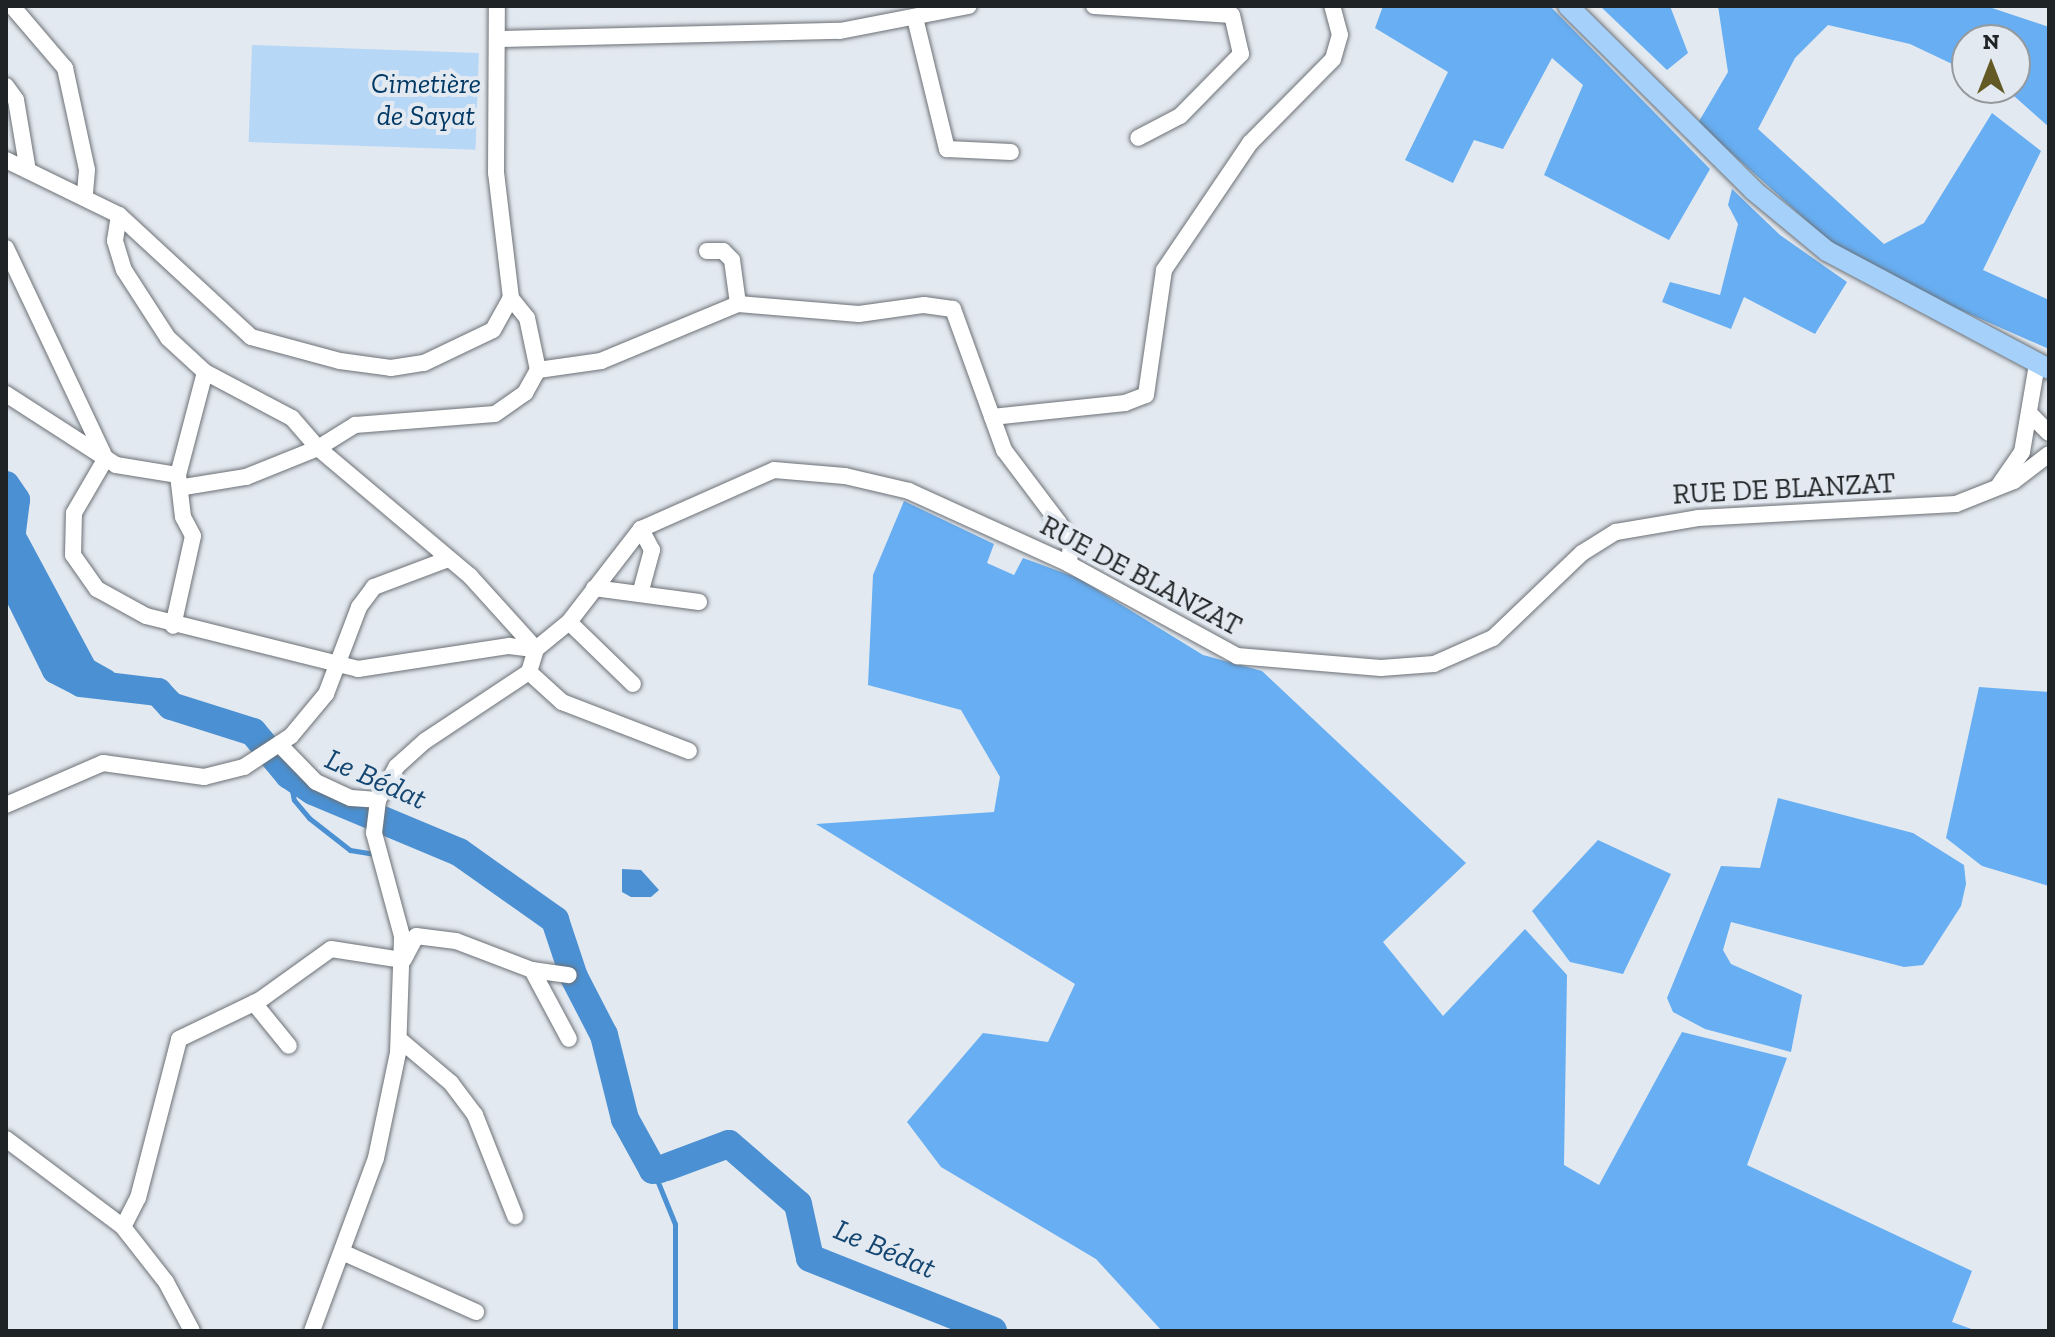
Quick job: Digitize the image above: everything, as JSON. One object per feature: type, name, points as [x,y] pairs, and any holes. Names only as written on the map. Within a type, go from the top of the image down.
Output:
[{"type":"main road","points":[[1568,6],[1753,190],[1827,251],[2043,366]]},
{"type":"street","points":[[12,6],[65,68],[87,170],[85,194]]},
{"type":"street","points":[[6,394],[106,458],[181,481],[228,484],[318,448],[355,425],[495,414],[525,393],[538,370],[527,318],[511,298],[496,173],[501,39],[497,6]]},
{"type":"street","points":[[501,39],[558,33],[768,36],[915,18],[969,6]]},
{"type":"street","points":[[1094,6],[1232,15],[1241,54],[1180,116],[1138,138]]},
{"type":"street","points":[[992,417],[1125,403],[1146,395],[1164,270],[1250,143],[1333,59],[1340,35],[1332,6]]},
{"type":"street","points":[[915,18],[947,149],[1011,152]]},
{"type":"street","points":[[6,86],[16,100],[27,165]]},
{"type":"street","points":[[6,160],[27,165],[119,215],[232,326],[295,353],[391,368],[424,363],[493,330],[511,298]]},
{"type":"street","points":[[119,215],[115,241],[134,292],[168,338],[205,372],[292,418],[318,448],[417,527],[446,560],[470,576],[536,649]]},
{"type":"street","points":[[6,248],[106,458]]},
{"type":"street","points":[[707,251],[723,251],[732,260],[738,304]]},
{"type":"street","points":[[538,370],[601,361],[738,304],[859,314],[924,305],[953,309],[1004,450],[1068,538],[1069,564]]},
{"type":"street","points":[[1992,492],[2022,452],[2029,413],[2043,366]]},
{"type":"street","points":[[173,626],[191,560],[181,481],[205,372]]},
{"type":"street","points":[[2029,413],[2049,433]]},
{"type":"street","name":"RUE DE BLANZAT","points":[[536,649],[569,622],[641,529],[754,475],[796,470],[909,491],[1069,564],[1237,656],[1407,667],[1444,661],[1493,638],[1582,553],[1627,528],[1698,518],[1941,506],[1992,492],[2049,454]]},
{"type":"street","points":[[106,458],[74,513],[76,564],[106,595],[173,626],[340,668],[404,665],[509,646],[536,649]]},
{"type":"street","points":[[640,594],[652,550],[641,529]]},
{"type":"street","points":[[6,805],[103,763],[214,777],[272,749],[307,718],[340,668],[359,607],[374,587],[446,560]]},
{"type":"street","points":[[594,588],[699,602]]},
{"type":"street","points":[[569,622],[633,684]]},
{"type":"street","points":[[312,1331],[390,1113],[399,1039],[403,960],[374,828],[378,804],[396,767],[425,741],[529,672],[536,649]]},
{"type":"street","points":[[529,672],[562,702],[689,751]]},
{"type":"street","points":[[272,749],[316,782],[351,798],[378,804]]},
{"type":"street","points":[[394,912],[416,936],[456,941],[532,970],[569,975]]},
{"type":"street","points":[[403,960],[416,936]]},
{"type":"street","points":[[123,1227],[138,1198],[179,1039],[254,1003],[331,949],[403,960]]},
{"type":"street","points":[[532,970],[569,1039]]},
{"type":"street","points":[[254,1003],[289,1046]]},
{"type":"street","points":[[399,1039],[451,1083],[475,1115],[515,1216]]},
{"type":"street","points":[[6,1139],[123,1227],[161,1274],[192,1331]]},
{"type":"street","points":[[342,1252],[476,1312]]},
{"type":"green space","name":"Cimetière de Sayat","points":[[252,45],[479,53],[475,150],[249,142]]},
{"type":"shaded area","points":[[1383,6],[1550,6],[1710,169],[1669,240],[1544,175],[1583,85],[1552,58],[1503,149],[1474,140],[1453,183],[1405,160],[1448,72],[1375,28]]},
{"type":"shaded area","points":[[1600,6],[1670,6],[1688,53],[1667,70]]},
{"type":"shaded area","points":[[1718,6],[1986,6],[2049,27],[2049,127],[2023,104],[2031,104],[2031,24],[1951,24],[1951,63],[1910,44],[1828,25],[1795,58],[1758,129],[1884,244],[1924,223],[1992,113],[2041,151],[1983,270],[2049,300],[2049,349],[1899,283],[1836,247],[1698,123],[1728,72]]},
{"type":"shaded area","points":[[1732,189],[1780,235],[1847,282],[1815,334],[1744,297],[1731,329],[1662,302],[1670,282],[1720,295],[1738,224],[1728,205]]},
{"type":"shaded area","points":[[904,501],[994,544],[987,563],[1014,575],[1023,558],[1078,578],[1203,655],[1262,671],[1466,863],[1383,942],[1443,1016],[1525,929],[1567,975],[1564,1165],[1599,1185],[1682,1032],[1787,1058],[1747,1165],[1972,1271],[1952,1322],[1977,1331],[1162,1331],[1096,1259],[941,1167],[907,1122],[983,1033],[1048,1042],[1075,984],[816,824],[994,812],[1000,777],[961,710],[868,685],[873,575]]},
{"type":"shaded area","points":[[1979,687],[2049,692],[2049,886],[1982,866],[1946,838]]},
{"type":"shaded area","points":[[1778,798],[1913,833],[1964,865],[1966,884],[1961,906],[1923,965],[1904,967],[1731,922],[1723,950],[1731,964],[1802,995],[1791,1052],[1705,1029],[1673,1012],[1667,998],[1721,866],[1760,868]]},
{"type":"shaded area","points":[[1598,840],[1671,874],[1623,974],[1570,962],[1532,911]]},
{"type":"shaded area","points":[[622,869],[641,870],[659,890],[651,897],[631,897],[622,892]]},
{"type":"waterway","name":"Le Bédat","points":[[6,485],[16,500],[7,571],[56,670],[81,683],[158,692],[171,706],[253,732],[289,775],[313,791],[459,852],[555,920],[574,977],[604,1035],[625,1119],[653,1170],[660,1169]]},
{"type":"waterway","points":[[12,537],[84,671],[104,682]]},
{"type":"waterway","points":[[289,775],[294,800],[309,818],[350,850],[375,854]]},
{"type":"waterway","name":"Le Bédat","points":[[667,1167],[729,1144],[798,1204],[810,1258],[993,1331]]},
{"type":"waterway","points":[[653,1170],[675,1224],[675,1331]]}]
